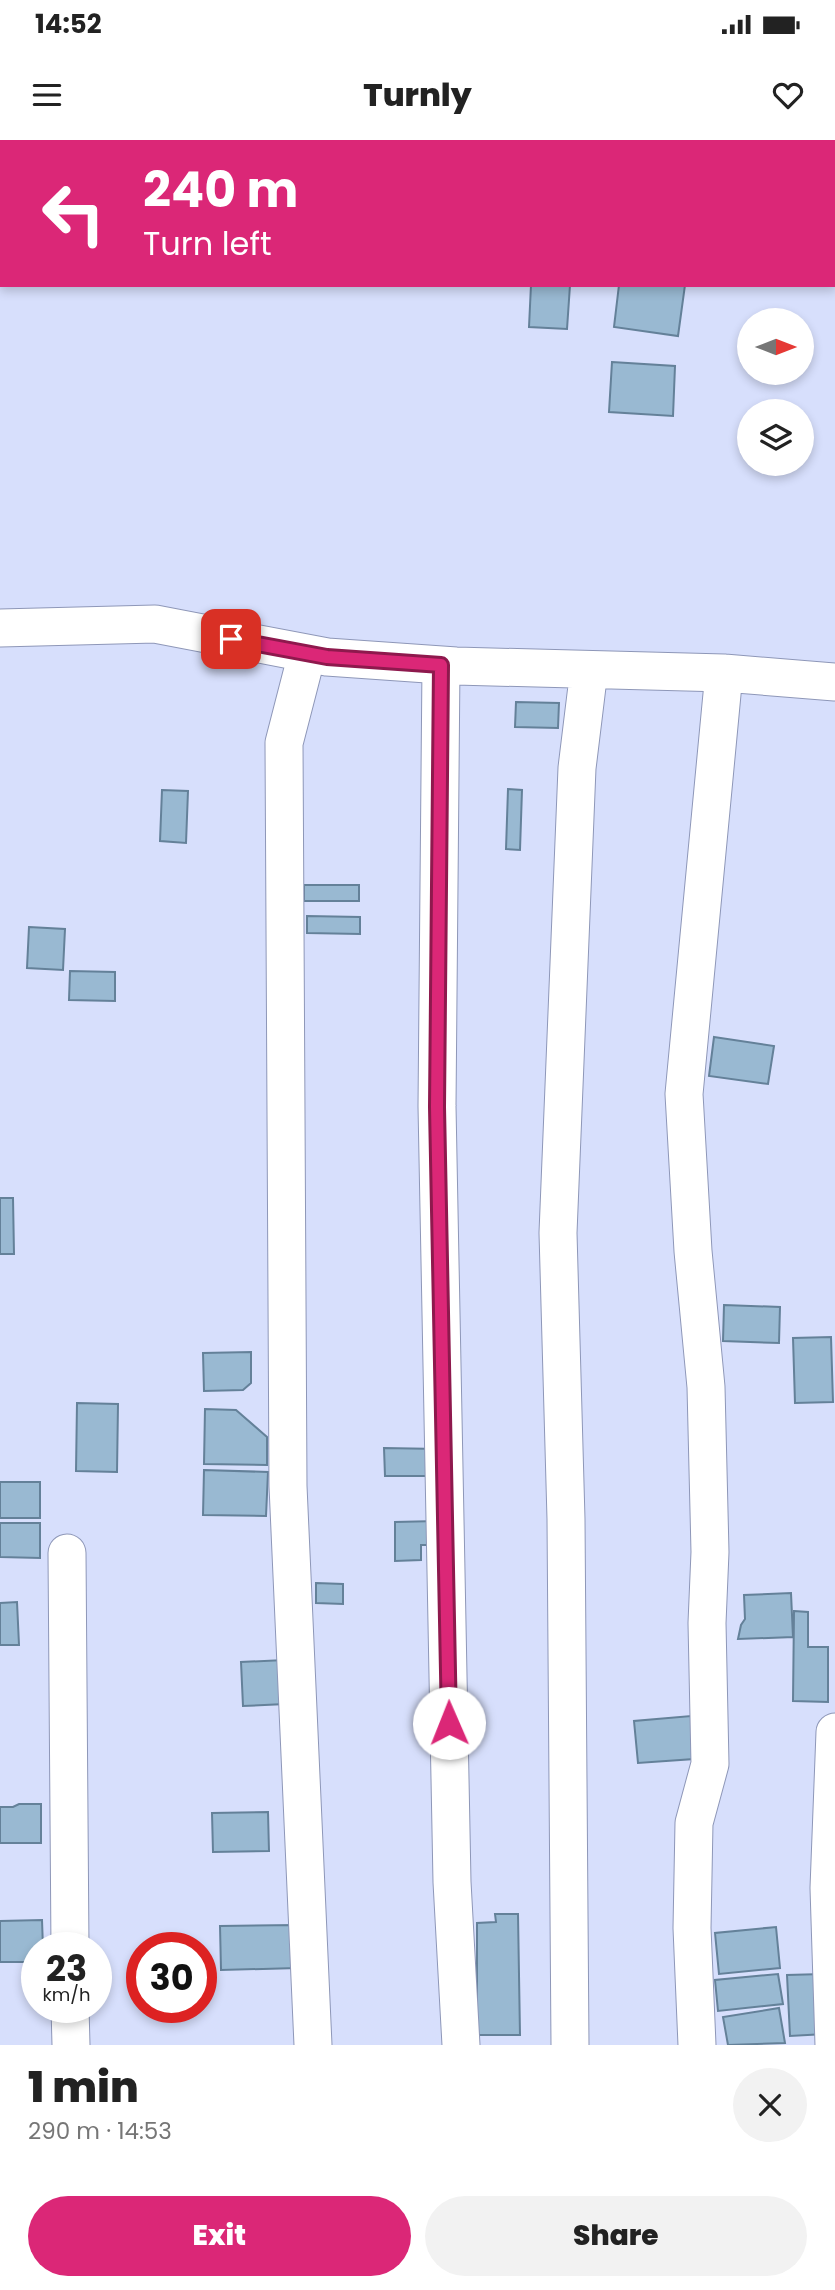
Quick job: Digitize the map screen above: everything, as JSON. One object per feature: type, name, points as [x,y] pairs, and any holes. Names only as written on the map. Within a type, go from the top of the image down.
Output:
[{"type":"street","points":[[0,628],[155,624],[327,657],[441,665],[724,673],[835,682]]},
{"type":"street","points":[[307,654],[284,743],[288,1486],[313,2045]]},
{"type":"street","points":[[441,665],[437,1107],[452,1882],[461,2045]]},
{"type":"street","points":[[570,2045],[566,1519],[558,1233],[578,768],[589,670]]},
{"type":"street","points":[[697,2045],[692,1928],[694,1823],[710,1764],[707,1623],[710,1552],[706,1387],[693,1251],[684,1094],[724,673]]},
{"type":"street","points":[[67,1553],[70,1932]]},
{"type":"street","points":[[834,2045],[829,1888],[835,1754]]},
{"type":"street","points":[[70,2023],[71,2045]]},
{"type":"building","points":[[531,287],[570,287],[567,329],[529,327]]},
{"type":"building","points":[[619,287],[685,287],[678,336],[614,327]]},
{"type":"building","points":[[612,362],[675,366],[673,416],[609,412]]},
{"type":"building","points":[[516,702],[559,703],[558,728],[515,727]]},
{"type":"building","points":[[508,789],[522,790],[520,850],[506,849]]},
{"type":"building","points":[[162,790],[188,791],[186,843],[160,841]]},
{"type":"building","points":[[304,885],[359,885],[359,901],[304,901]]},
{"type":"building","points":[[307,916],[360,917],[360,934],[307,933]]},
{"type":"building","points":[[29,927],[65,929],[63,970],[27,968]]},
{"type":"building","points":[[70,971],[115,972],[115,1001],[69,1000]]},
{"type":"building","points":[[714,1037],[774,1046],[768,1084],[709,1076]]},
{"type":"building","points":[[0,1198],[13,1198],[14,1254],[0,1254]]},
{"type":"building","points":[[724,1305],[780,1307],[779,1343],[723,1341]]},
{"type":"building","points":[[831,1337],[833,1402],[795,1403],[793,1338]]},
{"type":"building","points":[[251,1352],[251,1383],[243,1390],[204,1391],[203,1353]]},
{"type":"building","points":[[77,1403],[118,1404],[117,1472],[76,1471]]},
{"type":"building","points":[[205,1409],[236,1410],[267,1437],[267,1465],[204,1464]]},
{"type":"building","points":[[384,1448],[439,1449],[440,1476],[385,1476]]},
{"type":"building","points":[[204,1470],[268,1472],[266,1516],[203,1515]]},
{"type":"building","points":[[0,1482],[40,1482],[40,1518],[0,1518]]},
{"type":"building","points":[[437,1521],[437,1545],[421,1545],[421,1560],[395,1561],[395,1522]]},
{"type":"building","points":[[0,1523],[40,1523],[40,1558],[0,1557]]},
{"type":"building","points":[[316,1583],[343,1584],[343,1604],[316,1603]]},
{"type":"building","points":[[791,1593],[793,1637],[738,1639],[745,1619],[744,1595]]},
{"type":"building","points":[[17,1602],[19,1645],[0,1645],[0,1603]]},
{"type":"building","points":[[794,1611],[808,1612],[808,1647],[828,1647],[828,1702],[793,1701]]},
{"type":"building","points":[[284,1660],[285,1704],[243,1706],[241,1662]]},
{"type":"building","points":[[691,1716],[694,1759],[638,1763],[634,1721]]},
{"type":"building","points":[[41,1804],[41,1843],[0,1843],[0,1807]]},
{"type":"building","points":[[268,1812],[269,1851],[213,1852],[212,1813]]},
{"type":"building","points":[[495,1914],[518,1914],[520,2035],[473,2035],[477,2003],[477,1923],[496,1922]]},
{"type":"building","points":[[42,1920],[42,1932],[21,1932],[21,1962],[0,1962],[0,1921]]},
{"type":"building","points":[[296,1925],[297,1968],[221,1970],[220,1926]]},
{"type":"building","points":[[776,1927],[780,1968],[719,1974],[715,1933]]},
{"type":"building","points":[[778,1974],[783,2004],[718,2011],[715,1980]]},
{"type":"building","points":[[823,1974],[825,2034],[790,2036],[787,1975]]},
{"type":"building","points":[[779,2008],[785,2043],[728,2045],[723,2017]]},
{"type":"route","points":[[231,639],[327,657],[441,665],[437,1107],[449,1723]]}]
